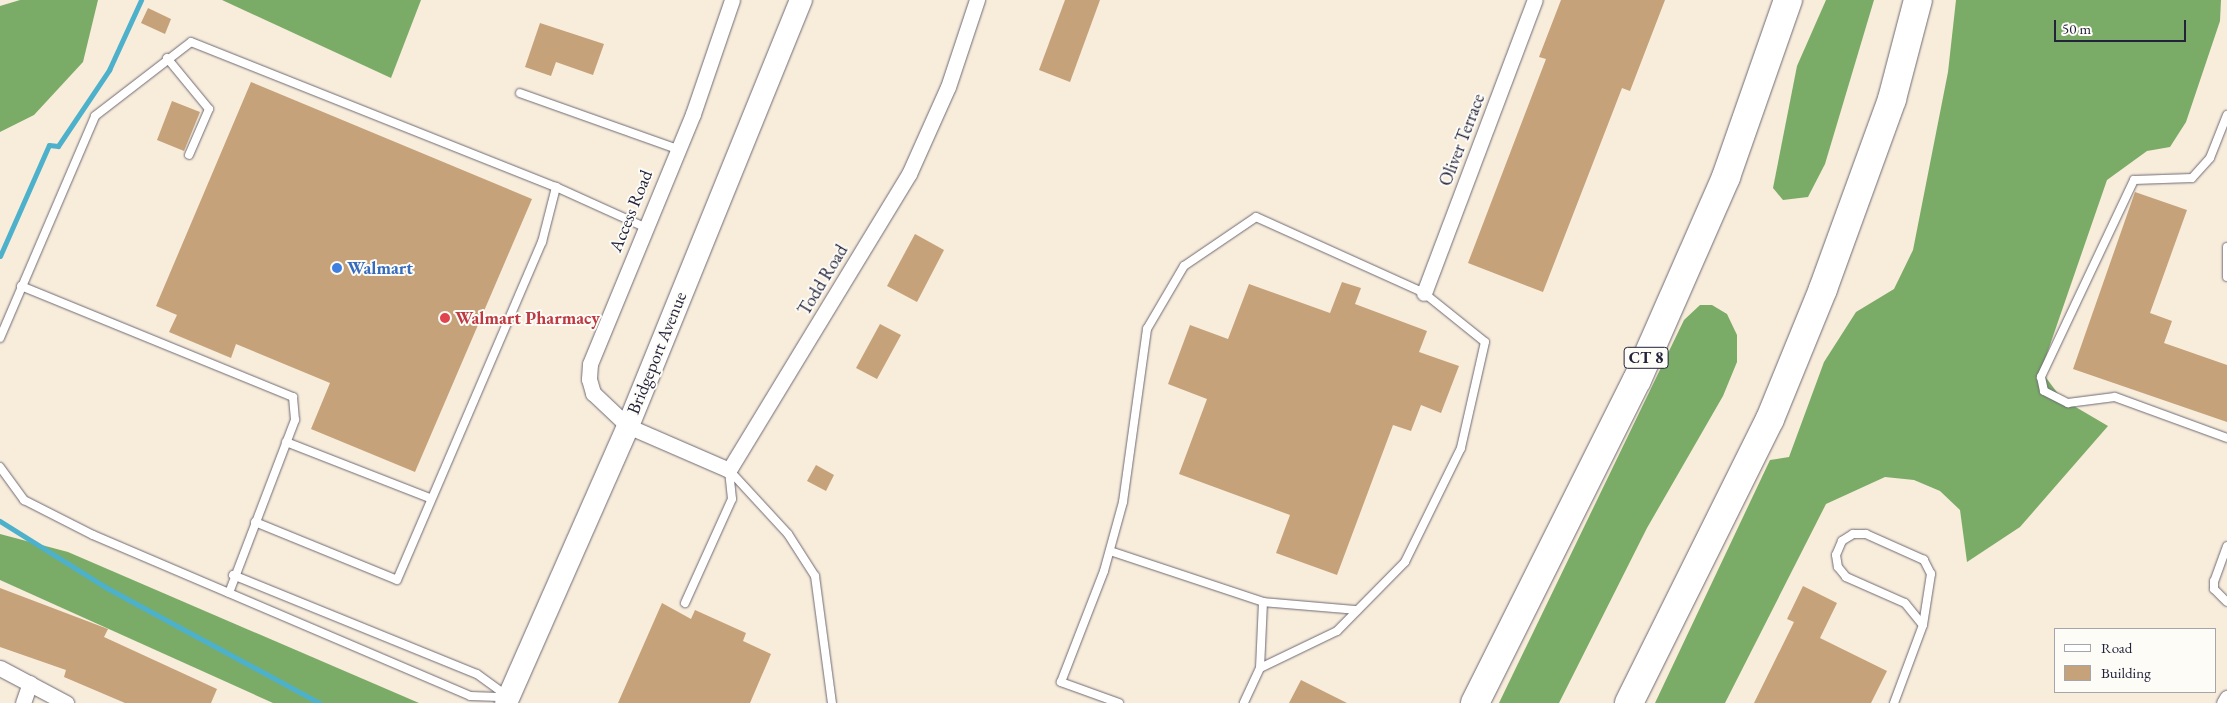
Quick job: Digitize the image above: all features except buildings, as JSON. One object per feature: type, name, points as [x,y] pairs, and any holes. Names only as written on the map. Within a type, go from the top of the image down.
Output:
[{"type":"highway","name":"CT 8","points":[[1475,703],[1637,380],[1726,176],[1788,0]]},
{"type":"highway","points":[[1629,703],[1770,419],[1892,98],[1918,0]]},
{"type":"main road","name":"Bridgeport Avenue","points":[[507,700],[628,426],[801,0]]},
{"type":"street","name":"Access Road","points":[[628,426],[593,393],[590,372],[644,227],[678,149],[732,0]]},
{"type":"street","name":"Todd Road","points":[[729,470],[909,174],[948,87],[977,0]]},
{"type":"street","name":"Oliver Terrace","points":[[1424,293],[1536,0]]},
{"type":"street","points":[[628,426],[729,470]]},
{"type":"street","points":[[0,668],[66,703]]},
{"type":"street","points":[[23,703],[30,683]]},
{"type":"street","points":[[2224,703],[2227,698]]},
{"type":"lane","points":[[0,338],[95,116],[167,58],[191,42],[556,187],[644,227]]},
{"type":"lane","points":[[167,58],[209,109],[189,155]]},
{"type":"lane","points":[[520,93],[678,149]]},
{"type":"lane","points":[[2227,115],[2210,158],[2192,178],[2134,180],[2041,376],[2044,391],[2068,403],[2115,397],[2227,438]]},
{"type":"lane","points":[[255,522],[398,580],[430,498],[542,242],[556,187]]},
{"type":"lane","points":[[1119,703],[1061,682],[1110,551],[1123,502],[1147,329],[1184,266],[1256,217],[1424,293],[1485,342],[1461,448],[1405,562],[1337,631],[1260,668]]},
{"type":"lane","points":[[2227,247],[2227,277]]},
{"type":"lane","points":[[22,286],[293,397],[295,420],[233,575],[229,593]]},
{"type":"lane","points":[[286,442],[430,498]]},
{"type":"lane","points":[[0,467],[24,500],[93,536],[470,696],[507,700]]},
{"type":"lane","points":[[685,604],[732,499],[729,470]]},
{"type":"lane","points":[[729,470],[788,534],[815,576],[832,703]]},
{"type":"lane","points":[[1894,703],[1923,625],[1931,594],[1931,574],[1924,560],[1866,534],[1842,541],[1836,554],[1846,577],[1905,603],[1923,625]]},
{"type":"lane","points":[[2227,546],[2214,581],[2214,589],[2227,602]]},
{"type":"lane","points":[[1110,551],[1263,602],[1357,610]]},
{"type":"lane","points":[[233,575],[477,674],[507,700]]},
{"type":"lane","points":[[1244,703],[1260,668],[1263,602]]},
{"type":"green space","points":[[20,0],[98,0],[83,62],[34,115],[0,132],[0,6]]},
{"type":"green space","points":[[222,0],[421,0],[391,78]]},
{"type":"green space","points":[[1826,0],[1874,0],[1825,164],[1808,197],[1783,200],[1773,188],[1797,66]]},
{"type":"green space","points":[[1956,0],[2221,0],[2220,21],[2186,122],[2170,147],[2147,151],[2107,180],[2041,371],[2062,399],[2108,426],[2020,527],[1967,562],[1960,510],[1940,491],[1914,480],[1885,477],[1826,504],[1725,703],[1655,703],[1770,460],[1789,457],[1824,362],[1856,312],[1894,289],[1913,250],[1948,72]]},
{"type":"green space","points":[[1700,305],[1712,305],[1727,314],[1737,335],[1737,362],[1723,396],[1647,528],[1559,703],[1499,703],[1684,320]]},
{"type":"green space","points":[[0,534],[68,552],[419,703],[273,703],[0,580]]},
{"type":"waterway","points":[[0,256],[49,145],[58,146],[109,70],[141,0]]},
{"type":"waterway","points":[[0,521],[107,588],[320,703]]},
{"type":"place","name":"Walmart","points":[[337,268]]},
{"type":"place","name":"Walmart Pharmacy","points":[[445,318]]}]
